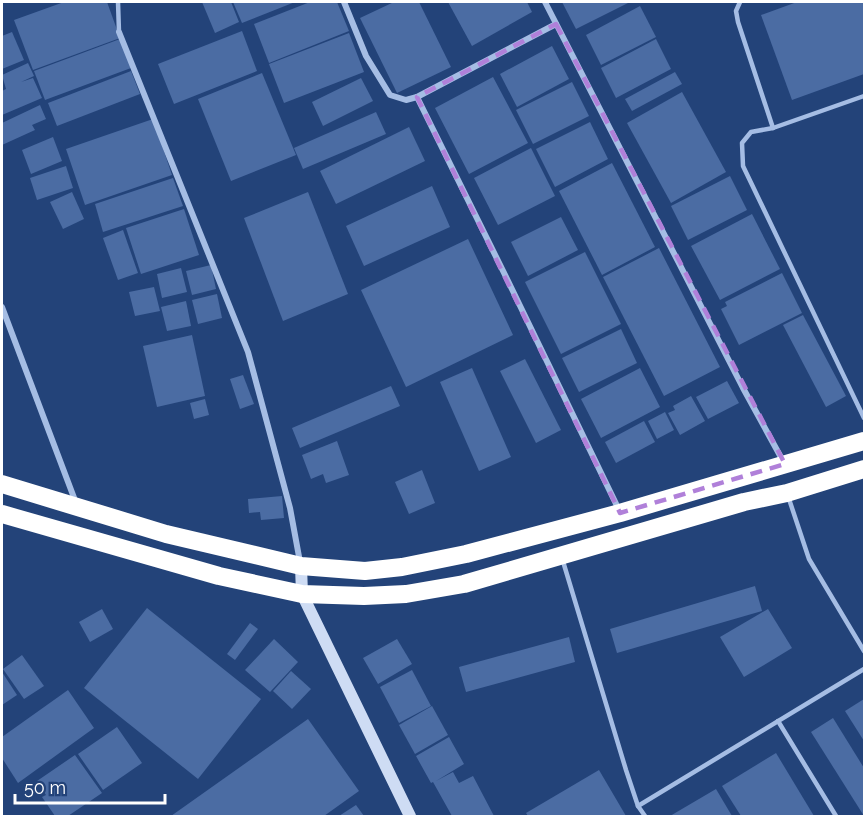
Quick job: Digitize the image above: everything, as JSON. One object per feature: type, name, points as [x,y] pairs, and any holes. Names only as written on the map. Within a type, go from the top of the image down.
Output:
[{"type":"highway","points":[[2,484],[166,534],[301,566],[365,571],[402,567],[466,554],[620,513],[864,441]]},
{"type":"highway","points":[[2,514],[207,573],[302,594],[364,596],[406,594],[465,584],[864,469]]},
{"type":"street","points":[[344,2],[366,56],[390,95],[406,100],[417,97],[556,24]]},
{"type":"street","points":[[545,2],[743,388],[785,464]]},
{"type":"street","points":[[119,32],[248,352],[290,508],[301,566],[302,594],[410,816]]},
{"type":"street","points":[[417,97],[620,513]]},
{"type":"street","points":[[2,307],[77,507]]},
{"type":"lane","points":[[118,2],[119,32]]},
{"type":"lane","points":[[740,2],[736,11],[738,22],[773,129]]},
{"type":"lane","points":[[864,96],[773,129],[751,132],[742,143],[743,166],[864,418]]},
{"type":"lane","points":[[787,493],[808,559],[864,651]]},
{"type":"lane","points":[[561,556],[638,806],[645,816]]},
{"type":"lane","points":[[638,806],[864,669]]},
{"type":"lane","points":[[778,721],[836,816]]},
{"type":"highlighted area","points":[[556,24],[785,464],[620,513],[417,97]]},
{"type":"building","points":[[64,2],[107,2],[120,38],[33,70],[14,20]]},
{"type":"building","points":[[202,2],[231,2],[239,22],[215,33]]},
{"type":"building","points":[[233,2],[295,2],[242,23]]},
{"type":"building","points":[[310,2],[337,2],[349,31],[269,63],[254,24]]},
{"type":"building","points":[[394,2],[419,2],[451,67],[397,93],[360,18]]},
{"type":"building","points":[[448,2],[527,2],[532,12],[472,46]]},
{"type":"building","points":[[562,2],[630,2],[576,29]]},
{"type":"building","points":[[797,2],[864,2],[864,74],[792,100],[761,15]]},
{"type":"building","points":[[640,6],[656,37],[601,65],[586,35]]},
{"type":"building","points":[[242,31],[257,71],[174,104],[158,64]]},
{"type":"building","points":[[12,32],[24,60],[2,69],[2,36]]},
{"type":"building","points":[[349,33],[364,72],[284,103],[269,64]]},
{"type":"building","points":[[120,39],[131,68],[45,100],[34,71]]},
{"type":"building","points":[[656,39],[671,69],[616,98],[601,68]]},
{"type":"building","points":[[552,46],[569,79],[517,107],[500,74]]},
{"type":"building","points":[[28,63],[34,76],[21,82],[33,78],[42,98],[2,115],[2,91],[6,89],[2,75]]},
{"type":"building","points":[[131,71],[140,94],[57,126],[48,103]]},
{"type":"building","points":[[675,72],[682,84],[632,111],[625,99]]},
{"type":"building","points":[[262,73],[296,155],[231,181],[198,99]]},
{"type":"building","points":[[493,77],[528,143],[469,174],[435,108]]},
{"type":"building","points":[[361,78],[373,101],[323,126],[312,102]]},
{"type":"building","points":[[572,82],[589,116],[533,144],[516,110]]},
{"type":"building","points":[[682,92],[726,172],[671,203],[627,123]]},
{"type":"building","points":[[40,105],[46,119],[32,125],[35,130],[2,145],[2,123]]},
{"type":"building","points":[[376,112],[386,134],[303,169],[294,148]]},
{"type":"building","points":[[153,119],[172,175],[85,205],[66,149]]},
{"type":"building","points":[[590,122],[608,159],[555,187],[536,149]]},
{"type":"building","points":[[409,127],[425,161],[336,204],[320,171]]},
{"type":"building","points":[[53,137],[62,161],[31,174],[22,150]]},
{"type":"building","points":[[531,148],[555,196],[498,225],[474,178]]},
{"type":"building","points":[[612,163],[655,247],[602,275],[559,191]]},
{"type":"building","points":[[66,166],[73,188],[37,200],[30,178]]},
{"type":"building","points":[[730,176],[747,210],[688,240],[671,206]]},
{"type":"building","points":[[173,178],[183,206],[103,232],[95,204]]},
{"type":"building","points":[[432,186],[450,227],[364,266],[346,226]]},
{"type":"building","points":[[72,192],[84,219],[63,229],[50,202]]},
{"type":"building","points":[[308,192],[348,294],[283,321],[244,218]]},
{"type":"building","points":[[184,209],[199,255],[141,274],[126,228]]},
{"type":"building","points":[[752,214],[780,269],[720,300],[691,246]]},
{"type":"building","points":[[561,217],[578,250],[528,276],[511,242]]},
{"type":"building","points":[[123,230],[138,273],[118,280],[103,238]]},
{"type":"building","points":[[468,239],[513,335],[406,387],[361,290]]},
{"type":"building","points":[[659,248],[720,367],[664,396],[603,277]]},
{"type":"building","points":[[585,252],[621,324],[561,354],[525,282]]},
{"type":"building","points":[[211,265],[216,289],[192,295],[186,271]]},
{"type":"building","points":[[181,268],[187,292],[162,298],[157,274]]},
{"type":"building","points":[[782,273],[802,313],[739,345],[721,309],[727,306],[725,302]]},
{"type":"building","points":[[154,287],[160,311],[135,316],[129,292]]},
{"type":"building","points":[[217,294],[222,318],[198,324],[192,300]]},
{"type":"building","points":[[186,301],[191,326],[167,331],[161,307]]},
{"type":"building","points":[[803,315],[846,396],[826,407],[783,325]]},
{"type":"building","points":[[621,329],[637,363],[579,392],[562,358]]},
{"type":"building","points":[[192,335],[205,396],[157,407],[143,346]]},
{"type":"building","points":[[525,359],[561,430],[536,443],[500,371]]},
{"type":"building","points":[[472,368],[511,457],[479,471],[440,382]]},
{"type":"building","points":[[640,368],[660,407],[601,438],[581,399]]},
{"type":"building","points":[[243,375],[254,404],[240,409],[230,379]]},
{"type":"building","points":[[727,381],[739,403],[708,419],[696,397]]},
{"type":"building","points":[[391,386],[400,406],[300,448],[292,428]]},
{"type":"building","points":[[691,396],[705,421],[680,435],[668,413],[675,410],[673,406]]},
{"type":"building","points":[[205,399],[209,415],[194,419],[190,403]]},
{"type":"building","points":[[665,412],[674,430],[657,439],[648,421]]},
{"type":"building","points":[[644,421],[655,442],[616,463],[605,442]]},
{"type":"building","points":[[337,441],[349,475],[326,483],[323,474],[311,479],[302,455]]},
{"type":"building","points":[[422,470],[435,503],[409,514],[395,482]]},
{"type":"building","points":[[282,496],[284,518],[261,520],[260,512],[249,513],[248,499]]},
{"type":"building","points":[[755,586],[762,611],[617,653],[610,629]]},
{"type":"building","points":[[147,608],[261,699],[198,779],[84,688]]},
{"type":"building","points":[[102,609],[113,629],[90,642],[79,622]]},
{"type":"building","points":[[768,609],[792,648],[744,677],[720,637]]},
{"type":"building","points":[[250,623],[258,629],[235,660],[227,654]]},
{"type":"building","points":[[569,637],[575,662],[466,692],[459,667]]},
{"type":"building","points":[[274,639],[298,662],[270,692],[245,670]]},
{"type":"building","points":[[397,639],[412,664],[378,684],[363,658]]},
{"type":"building","points":[[22,655],[44,686],[24,699],[3,669]]},
{"type":"building","points":[[412,670],[431,706],[399,723],[380,687]]},
{"type":"building","points":[[291,671],[311,689],[292,709],[273,691]]},
{"type":"building","points":[[2,672],[17,695],[2,705]]},
{"type":"building","points":[[68,690],[94,728],[18,783],[2,758],[2,737]]},
{"type":"building","points":[[864,699],[864,741],[845,711]]},
{"type":"building","points":[[432,706],[448,735],[415,754],[399,725]]},
{"type":"building","points":[[833,718],[864,768],[864,816],[811,732]]},
{"type":"building","points":[[308,719],[359,791],[324,816],[171,816]]},
{"type":"building","points":[[117,727],[142,763],[103,790],[78,754]]},
{"type":"building","points":[[449,737],[464,764],[436,781],[453,772],[459,783],[473,776],[494,816],[452,816],[433,782],[431,783],[416,756]]},
{"type":"building","points":[[776,753],[814,816],[741,816],[722,786]]},
{"type":"building","points":[[75,755],[102,793],[68,816],[55,816],[42,797],[46,795],[37,781]]},
{"type":"building","points":[[599,770],[626,816],[528,816],[526,813]]},
{"type":"building","points":[[716,789],[732,816],[670,816]]},
{"type":"building","points":[[356,805],[364,816],[339,816]]}]
